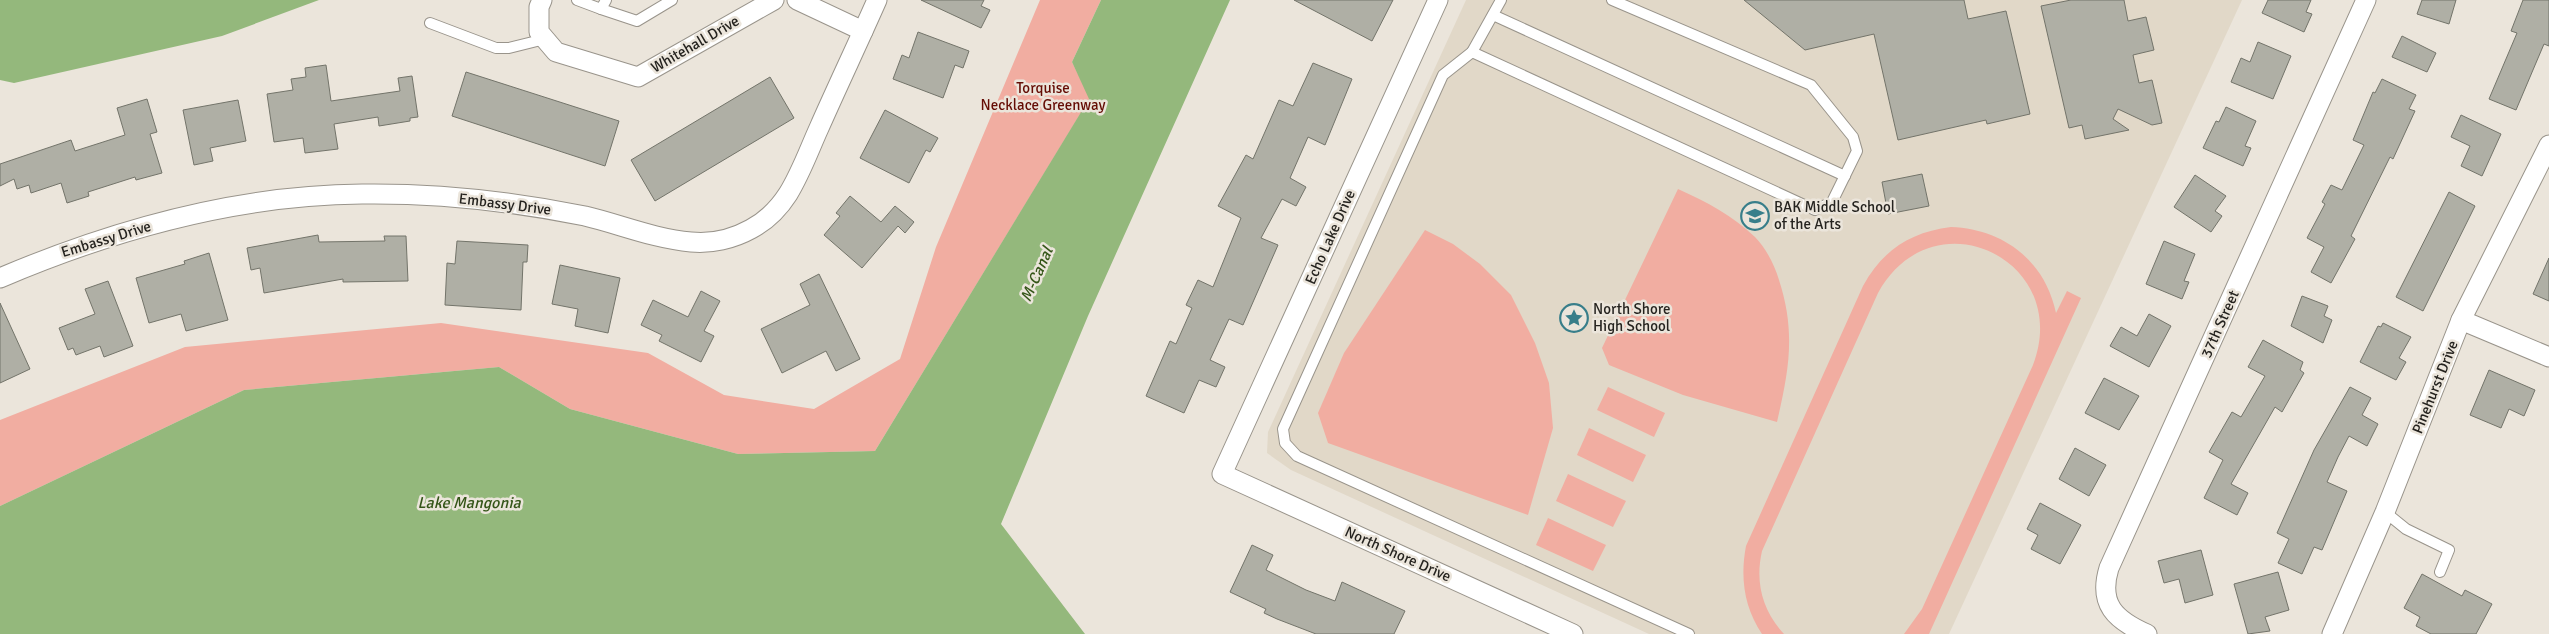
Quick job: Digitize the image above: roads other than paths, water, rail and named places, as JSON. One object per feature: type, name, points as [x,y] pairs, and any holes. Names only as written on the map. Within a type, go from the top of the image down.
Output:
[{"type":"street","points":[[542,0],[539,7],[539,32],[545,39]]},
{"type":"street","name":"Whitehall Drive","points":[[545,39],[556,52],[638,77],[754,5],[774,0]]},
{"type":"street","points":[[797,0],[863,31]]},
{"type":"street","name":"Embassy Drive","points":[[0,278],[49,257],[108,236],[175,218],[236,206],[289,199],[360,194],[484,199],[546,208],[692,242],[718,241],[733,237],[760,223],[787,195],[877,0]]},
{"type":"street","name":"Echo Lake Drive","points":[[1222,474],[1438,0]]},
{"type":"street","name":"37th Street","points":[[2147,634],[2118,618],[2110,608],[2105,581],[2109,568],[2366,0]]},
{"type":"street","name":"Pinehurst Drive","points":[[2332,634],[2385,512],[2461,320],[2549,145]]},
{"type":"street","points":[[2461,320],[2549,357]]},
{"type":"street","name":"North Shore Drive","points":[[1222,474],[1574,634]]},
{"type":"lane","points":[[577,0],[604,5],[637,21],[672,0]]},
{"type":"lane","points":[[1501,0],[1472,52],[1443,75],[1283,429],[1285,443],[1297,456],[1689,634]]},
{"type":"lane","points":[[1472,52],[1815,210],[1832,202],[1857,151],[1853,137],[1810,85],[1612,0]]},
{"type":"lane","points":[[1493,15],[1845,176]]},
{"type":"lane","points":[[430,23],[496,48],[509,48],[545,39]]},
{"type":"lane","points":[[2385,512],[2406,529],[2450,550],[2440,572]]},
{"type":"water","points":[[0,0],[319,0],[222,36],[14,83],[0,80]]},
{"type":"water","name":"Lake Mangonia","points":[[1101,0],[1230,0],[1088,316],[1001,524],[1085,634],[0,634],[0,506],[244,390],[499,367],[570,409],[738,454],[875,451],[1089,99],[1072,62]]},
{"type":"place","name":"BAK Middle School of the Arts","points":[[1755,216]]},
{"type":"place","name":"North Shore High School","points":[[1574,318]]},
{"type":"park label","name":"Torquise Necklace Greenway","points":[[1043,96]]},
{"type":"water label","name":"M-Canal","points":[[1036,274]]}]
